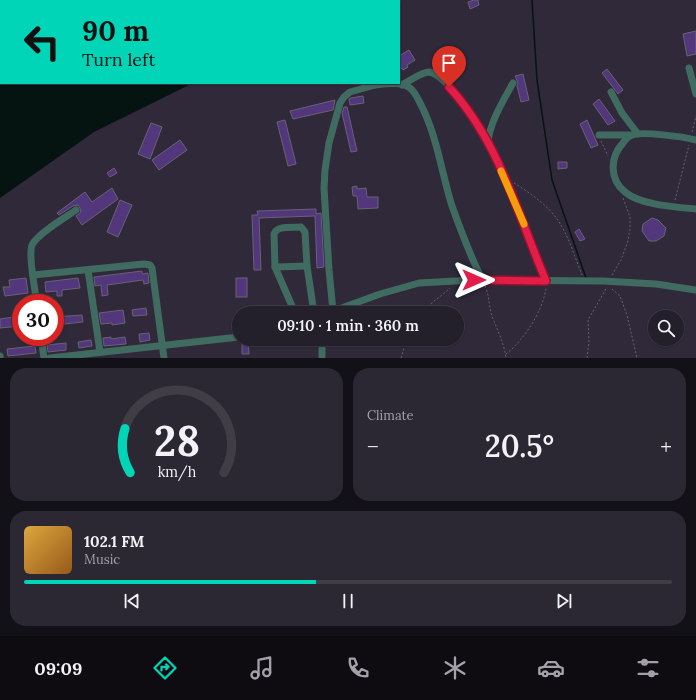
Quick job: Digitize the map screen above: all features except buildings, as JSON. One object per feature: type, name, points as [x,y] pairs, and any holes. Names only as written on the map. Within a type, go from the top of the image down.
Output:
[{"type":"street","points":[[689,68],[696,94]]},
{"type":"street","points":[[402,85],[424,73],[430,72],[435,74],[455,93],[488,142],[521,216],[532,248],[546,281]]},
{"type":"street","points":[[488,142],[489,132],[513,83]]},
{"type":"street","points":[[331,306],[324,188],[329,143],[340,103],[344,97],[350,92],[372,84],[402,85],[412,90],[425,113],[434,135],[452,204],[473,262],[482,280]]},
{"type":"street","points":[[611,92],[634,134]]},
{"type":"street","points":[[634,134],[617,150],[613,163],[614,176],[620,188],[625,193],[650,203],[696,209]]},
{"type":"street","points":[[599,135],[634,134],[675,136],[693,139]]},
{"type":"street","points":[[36,294],[30,253],[32,244],[37,238],[76,210]]},
{"type":"street","points":[[292,306],[275,267],[274,234],[275,230],[278,228],[301,227],[306,234],[307,266],[313,306]]},
{"type":"street","points":[[33,275],[144,264],[150,265],[152,268],[164,358]]},
{"type":"street","points":[[275,267],[307,266]]},
{"type":"street","points":[[88,270],[100,352]]},
{"type":"street","points":[[347,306],[380,294],[419,283],[456,281],[608,281],[656,284],[696,290]]},
{"type":"street","points":[[50,358],[232,338]]},
{"type":"street","points":[[42,346],[44,358]]},
{"type":"street","points":[[322,346],[322,358]]},
{"type":"path","points":[[676,206],[675,200],[693,139],[696,116]]},
{"type":"path","points":[[599,135],[606,154],[613,163]]},
{"type":"path","points":[[505,178],[535,198],[558,220],[584,281]]},
{"type":"path","points":[[608,281],[621,260],[630,229],[630,217],[620,188]]},
{"type":"path","points":[[482,280],[488,293],[491,313],[506,354],[506,358]]},
{"type":"path","points":[[428,306],[456,281]]},
{"type":"path","points":[[506,354],[517,345],[536,314],[544,298],[546,281]]},
{"type":"path","points":[[587,358],[589,342],[588,320],[608,284],[620,296],[627,315],[637,358]]},
{"type":"path","points":[[401,358],[405,346]]},
{"type":"shaded area","points":[[0,84],[191,84],[94,132],[0,198]]},
{"type":"waterway","points":[[532,0],[537,80],[552,180],[586,278]]},
{"type":"slow traffic","points":[[501,171],[524,224]]},
{"type":"route","points":[[449,87],[455,93],[488,142],[521,216],[532,248],[546,281],[474,280]]}]
